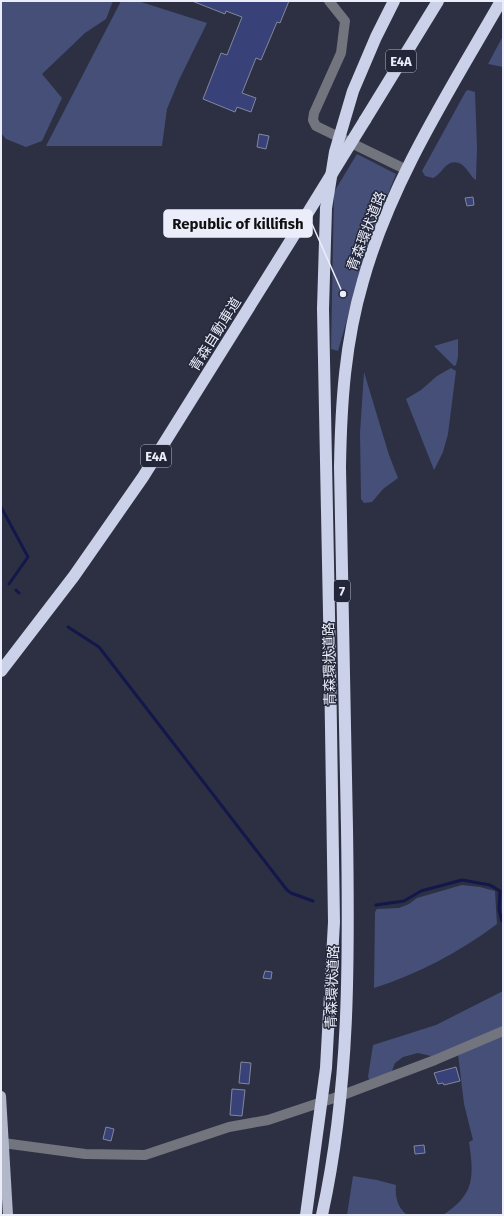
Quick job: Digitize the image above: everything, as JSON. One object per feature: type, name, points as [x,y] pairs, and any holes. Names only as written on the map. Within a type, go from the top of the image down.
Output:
[{"type":"highway","name":"青森環状道路","points":[[306,1215],[323,1102],[329,1030],[334,922],[323,262],[326,208],[339,136],[364,65],[394,1]]},
{"type":"highway","name":"青森自動車道","points":[[1,671],[74,576],[143,477],[438,1]]},
{"type":"highway","name":"青森環状道路","points":[[322,1215],[334,1151],[347,1021],[349,917],[340,467],[343,388],[347,353],[362,281],[381,228],[408,170],[440,108],[501,1]]},
{"type":"main road","points":[[1,1096],[8,1215]]},
{"type":"street","points":[[330,1],[345,21],[341,53],[314,113],[313,120],[316,126],[408,170]]},
{"type":"street","points":[[3,1143],[85,1154],[145,1154],[229,1127],[268,1120],[323,1102],[435,1060],[503,1031]]},
{"type":"shaded area","points":[[1,1],[113,1],[106,19],[85,33],[42,74],[62,98],[42,141],[26,147],[6,139],[1,133]]},
{"type":"shaded area","points":[[121,1],[138,1],[207,23],[179,80],[167,109],[162,146],[46,146]]},
{"type":"shaded area","points":[[503,36],[503,67],[488,64]]},
{"type":"shaded area","points":[[468,90],[475,92],[477,147],[476,180],[467,169],[459,163],[454,162],[447,165],[433,178],[425,176],[422,171],[466,91]]},
{"type":"shaded area","points":[[357,154],[396,174],[370,239],[338,351],[331,349],[334,192]]},
{"type":"shaded area","points":[[458,339],[458,357],[456,365],[454,366],[434,346]]},
{"type":"shaded area","points":[[451,368],[456,371],[448,434],[443,452],[434,470],[406,399],[421,390],[437,376]]},
{"type":"shaded area","points":[[364,372],[389,455],[398,478],[383,489],[372,502],[364,503],[361,499],[360,433]]},
{"type":"shaded area","points":[[462,885],[480,887],[495,891],[497,924],[468,944],[438,961],[407,976],[374,988],[375,912],[377,909],[399,908],[409,904],[417,898]]},
{"type":"shaded area","points":[[503,991],[503,1026],[435,1057],[418,1053],[403,1057],[395,1063],[392,1071],[370,1081],[368,1077],[373,1045],[436,1025]]},
{"type":"shaded area","points":[[503,1035],[503,1215],[443,1215],[454,1207],[467,1192],[470,1184],[472,1165],[469,1142],[473,1140],[464,1104],[458,1054]]},
{"type":"shaded area","points":[[353,1176],[396,1185],[397,1201],[407,1215],[347,1215]]},
{"type":"building","points":[[192,1],[289,1],[280,23],[277,22],[261,60],[256,58],[242,93],[256,98],[251,112],[237,107],[235,112],[203,99],[221,53],[227,55],[242,17],[226,11],[225,14]]},
{"type":"building","points":[[259,134],[269,136],[266,149],[257,147]]},
{"type":"building","points":[[473,197],[474,205],[467,206],[465,198]]},
{"type":"building","points":[[265,971],[272,972],[271,979],[263,978]]},
{"type":"building","points":[[241,1062],[251,1063],[249,1084],[239,1083]]},
{"type":"building","points":[[456,1067],[460,1081],[444,1085],[443,1083],[438,1084],[434,1073]]},
{"type":"building","points":[[232,1089],[245,1090],[242,1116],[230,1115]]},
{"type":"building","points":[[106,1127],[114,1129],[111,1141],[103,1139]]},
{"type":"building","points":[[424,1145],[425,1153],[415,1154],[414,1146]]},
{"type":"waterway","points":[[1,507],[28,557],[9,584]]},
{"type":"waterway","points":[[16,590],[19,593]]},
{"type":"waterway","points":[[68,627],[99,647],[287,890],[291,893],[313,901]]},
{"type":"waterway","points":[[376,905],[404,901],[421,891],[462,880],[490,885],[500,891],[499,910],[502,921]]},
{"type":"place","name":"Republic of killifish","points":[[343,294]]}]
